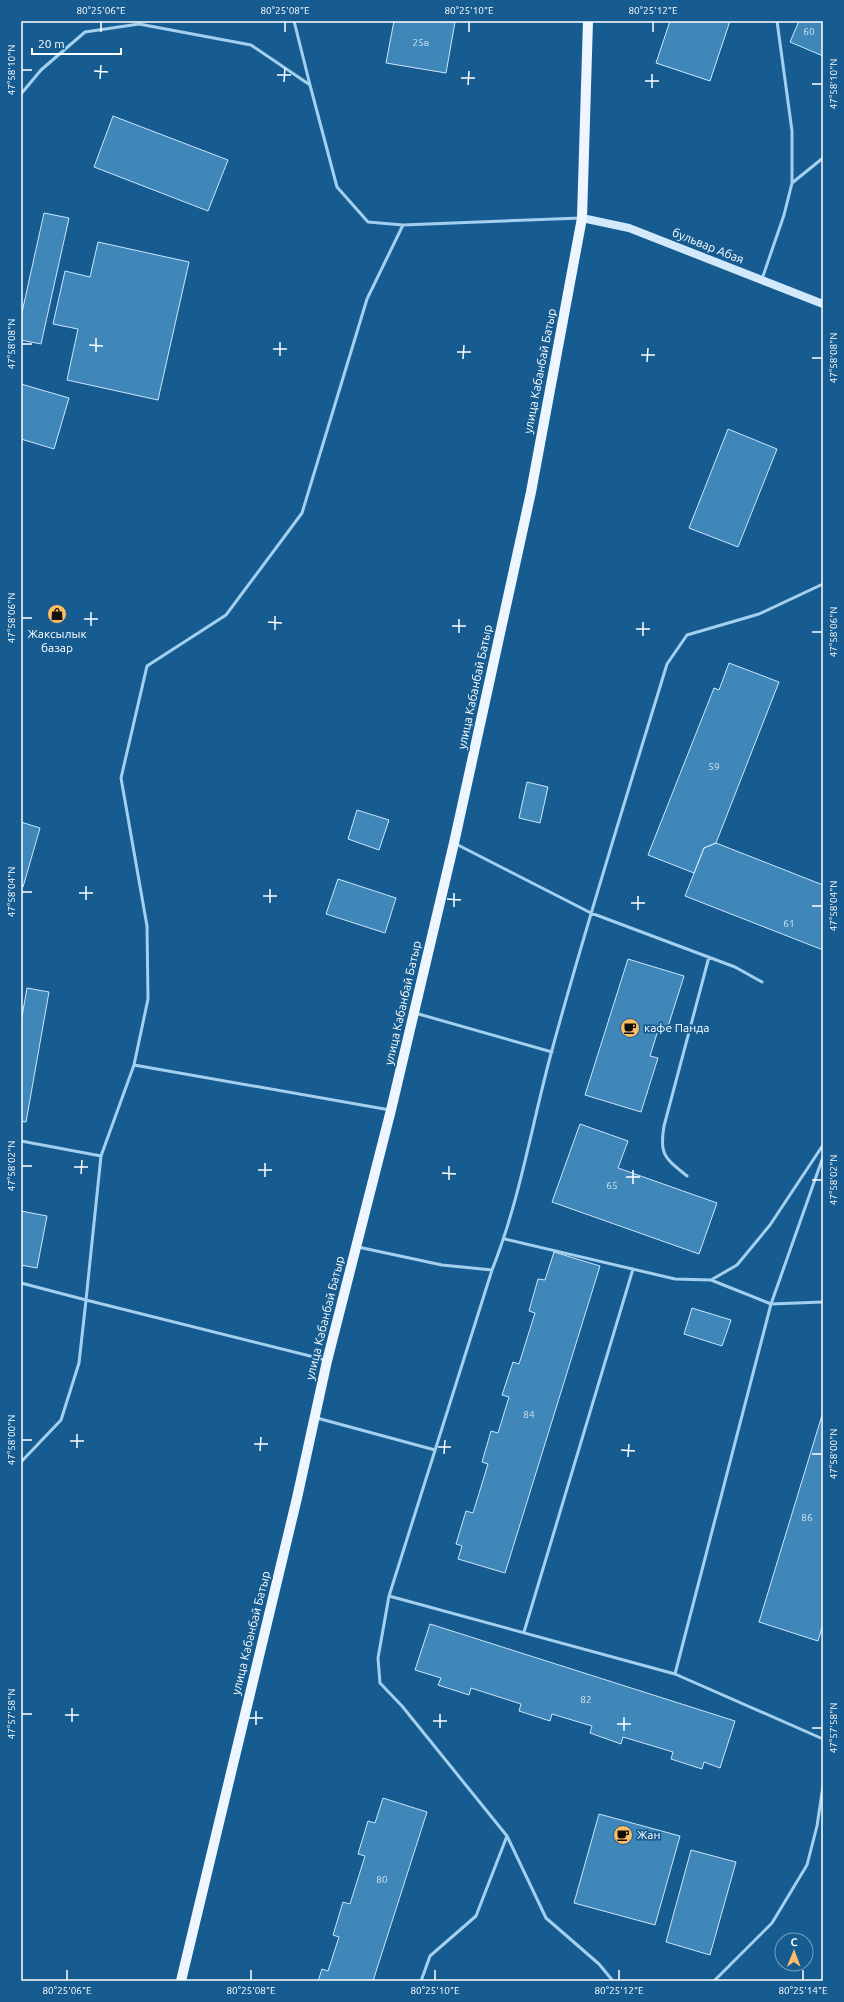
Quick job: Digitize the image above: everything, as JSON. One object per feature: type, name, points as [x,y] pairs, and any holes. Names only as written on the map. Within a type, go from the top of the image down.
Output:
[{"type":"main road","name":"улица Кабанбай Батыр","points":[[181,1981],[316,1418],[327,1361],[391,1110],[454,843],[531,492],[582,218],[588,21]]},
{"type":"main road","name":"бульвар Абая","points":[[582,218],[629,228],[823,304]]},
{"type":"lane","points":[[294,21],[337,187],[368,222],[403,224],[582,218]]},
{"type":"lane","points":[[761,281],[784,215],[792,182],[792,131],[777,21]]},
{"type":"lane","points":[[21,94],[41,70],[85,32],[139,24],[251,45],[310,85]]},
{"type":"lane","points":[[792,182],[823,158]]},
{"type":"lane","points":[[21,1462],[61,1420],[79,1363],[101,1156],[134,1066],[148,999],[147,926],[121,778],[147,666],[226,615],[302,513],[367,299],[403,224]]},
{"type":"lane","points":[[613,1981],[599,1964],[546,1918],[507,1836],[402,1706],[380,1683],[378,1658],[389,1596],[492,1270],[505,1239],[552,1052],[591,913],[667,664],[687,635],[759,614],[823,584]]},
{"type":"lane","points":[[454,843],[591,913],[709,957],[762,982]]},
{"type":"lane","points":[[687,1176],[667,1159],[661,1143],[664,1126],[709,957]]},
{"type":"lane","points":[[414,1013],[552,1052]]},
{"type":"lane","points":[[134,1066],[391,1110]]},
{"type":"lane","points":[[21,1141],[101,1156]]},
{"type":"lane","points":[[711,1280],[737,1265],[770,1224],[823,1145]]},
{"type":"lane","points":[[675,1674],[771,1304],[823,1157]]},
{"type":"lane","points":[[505,1239],[675,1279],[711,1280],[771,1304],[823,1302]]},
{"type":"lane","points":[[356,1246],[442,1265],[492,1270]]},
{"type":"lane","points":[[524,1632],[633,1269]]},
{"type":"lane","points":[[21,1283],[327,1361]]},
{"type":"lane","points":[[316,1418],[435,1450]]},
{"type":"lane","points":[[389,1596],[675,1674],[823,1739]]},
{"type":"lane","points":[[714,1981],[772,1923],[807,1865],[817,1826],[823,1786]]},
{"type":"lane","points":[[421,1981],[430,1956],[476,1916],[507,1836]]},
{"type":"building","points":[[394,21],[455,22],[446,73],[386,63]]},
{"type":"building","points":[[670,21],[730,21],[710,81],[656,63]]},
{"type":"building","points":[[799,21],[823,21],[823,56],[790,42]]},
{"type":"building","points":[[113,116],[228,160],[208,211],[94,167]]},
{"type":"building","points":[[44,213],[69,218],[41,344],[21,340],[21,317]]},
{"type":"building","points":[[98,242],[189,262],[158,400],[67,380],[78,329],[53,324],[65,271],[90,277]]},
{"type":"building","points":[[21,384],[69,398],[54,449],[21,439]]},
{"type":"building","points":[[728,429],[777,449],[738,547],[689,528]]},
{"type":"building","points":[[729,663],[779,682],[716,843],[704,848],[694,873],[648,855],[714,688],[719,690]]},
{"type":"building","points":[[527,782],[548,787],[540,823],[519,818]]},
{"type":"building","points":[[357,810],[389,820],[379,850],[348,839]]},
{"type":"building","points":[[21,822],[40,828],[23,887],[21,886]]},
{"type":"building","points":[[716,843],[823,885],[823,950],[685,896],[704,848]]},
{"type":"building","points":[[338,879],[396,898],[385,933],[326,914]]},
{"type":"building","points":[[628,959],[684,976],[667,1030],[659,1027],[650,1056],[658,1058],[641,1112],[585,1095]]},
{"type":"building","points":[[27,988],[49,992],[26,1122],[21,1121],[21,1022]]},
{"type":"building","points":[[580,1124],[628,1141],[618,1168],[717,1203],[699,1254],[552,1202]]},
{"type":"building","points":[[21,1211],[47,1216],[37,1268],[21,1265]]},
{"type":"building","points":[[554,1252],[600,1266],[505,1573],[458,1559],[462,1546],[456,1544],[466,1511],[473,1513],[488,1464],[482,1462],[491,1431],[498,1433],[509,1397],[502,1395],[513,1362],[519,1364],[535,1313],[529,1311],[538,1279],[545,1280]]},
{"type":"building","points":[[692,1308],[731,1320],[722,1346],[684,1334]]},
{"type":"building","points":[[823,1412],[823,1624],[818,1641],[759,1622]]},
{"type":"building","points":[[430,1624],[735,1721],[720,1768],[704,1762],[702,1769],[671,1759],[673,1752],[623,1737],[621,1744],[590,1733],[592,1726],[552,1714],[550,1721],[519,1711],[521,1704],[471,1688],[469,1695],[438,1685],[441,1678],[415,1670]]},
{"type":"building","points":[[383,1798],[427,1812],[373,1981],[318,1981],[322,1969],[328,1971],[339,1937],[333,1935],[343,1902],[350,1904],[365,1856],[358,1854],[368,1821],[375,1823]]},
{"type":"building","points":[[599,1814],[680,1836],[655,1925],[574,1903]]},
{"type":"building","points":[[691,1850],[736,1862],[710,1955],[666,1942]]},
{"type":"place","name":"Жаксылык базар","points":[[57,614]]},
{"type":"place","name":"кафе Панда","points":[[630,1028]]},
{"type":"place","name":"Жан","points":[[623,1835]]}]
